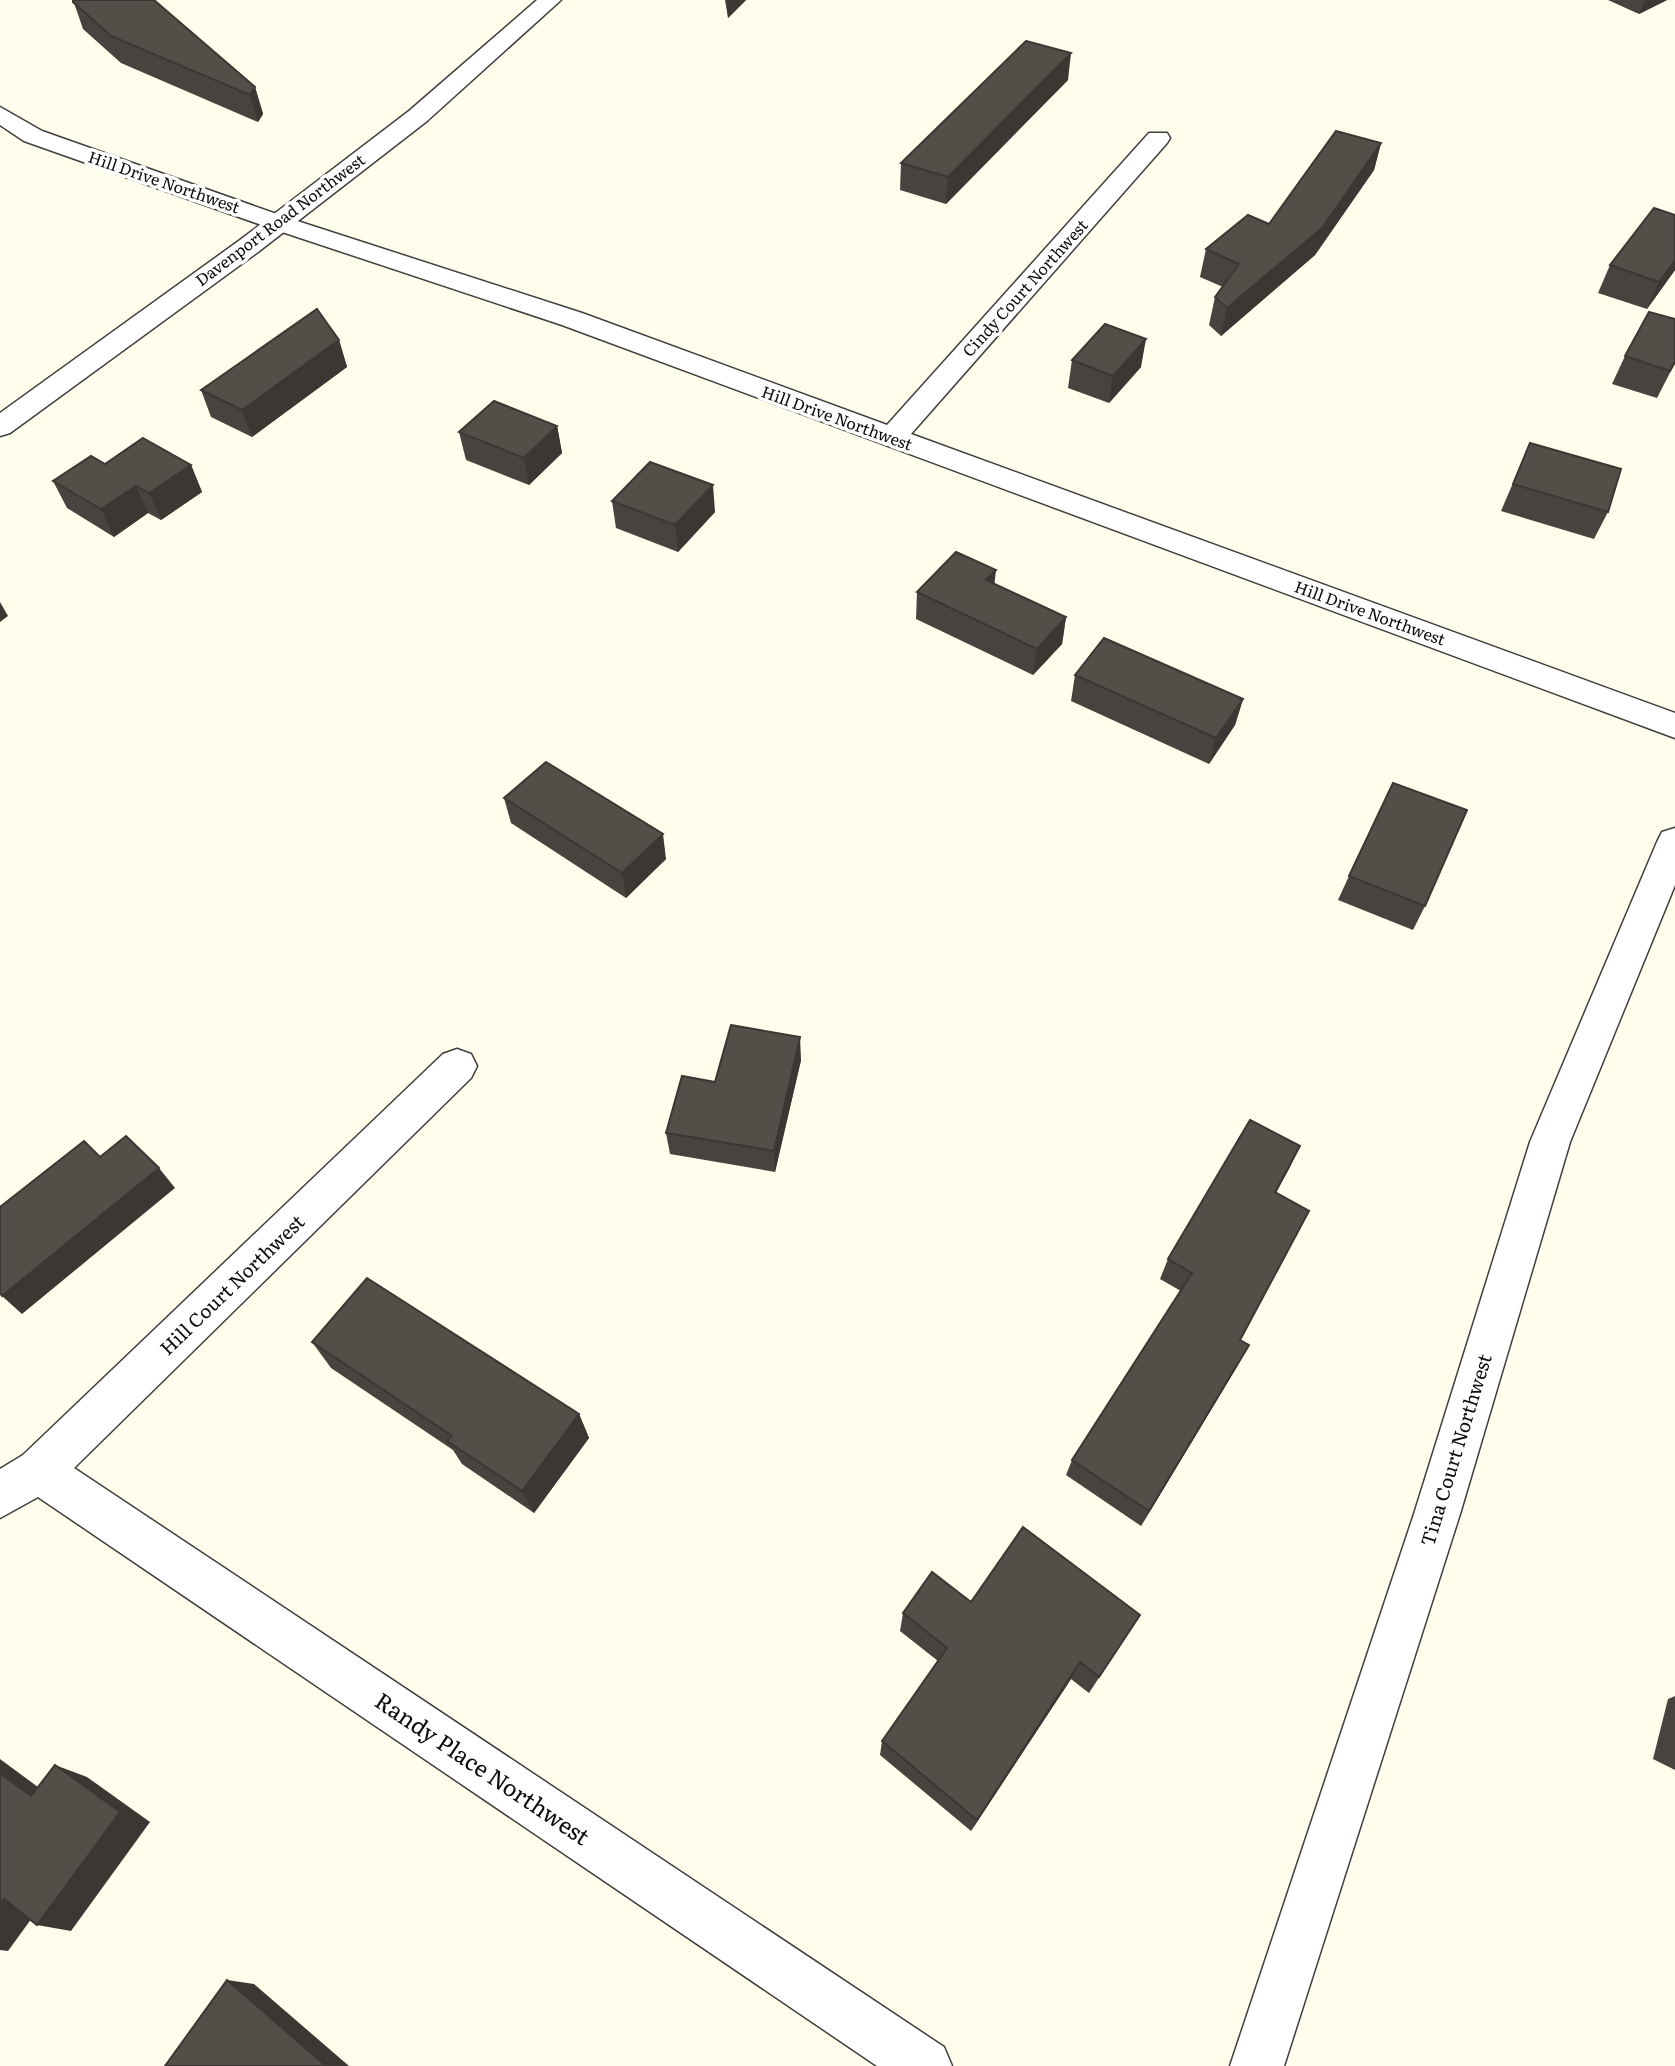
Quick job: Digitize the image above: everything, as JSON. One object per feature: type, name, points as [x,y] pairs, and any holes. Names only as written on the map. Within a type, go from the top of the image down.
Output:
[{"type":"street","name":"Davenport Road Northwest","points":[[0,427],[279,223],[418,116],[550,0]]},
{"type":"street","name":"Hill Drive Northwest","points":[[0,114],[33,136],[279,223],[572,319],[1675,726]]},
{"type":"street","name":"Cindy Court Northwest","points":[[891,438],[1158,138]]},
{"type":"street","name":"Tina Court Northwest","points":[[1257,2066],[1437,1514],[1550,1142],[1675,842]]},
{"type":"street","name":"Hill Court Northwest","points":[[20,1483],[457,1066]]},
{"type":"street","name":"Randy Place Northwest","points":[[20,1483],[925,2066]]},
{"type":"building","points":[[73,0],[154,0],[255,87],[250,95],[111,36]]},
{"type":"building","points":[[1026,41],[1071,53],[948,177],[901,163]]},
{"type":"building","points":[[1336,131],[1381,143],[1322,228],[1227,308],[1215,297],[1239,264],[1206,249],[1248,215],[1269,224]]},
{"type":"building","points":[[1654,208],[1675,215],[1675,260],[1659,282],[1610,265]]},
{"type":"building","points":[[317,309],[339,340],[242,410],[201,390]]},
{"type":"building","points":[[1649,312],[1675,319],[1675,362],[1670,371],[1625,356]]},
{"type":"building","points":[[1105,324],[1146,339],[1113,376],[1072,360]]},
{"type":"building","points":[[494,401],[557,426],[524,458],[459,432]]},
{"type":"building","points":[[143,438],[191,465],[149,493],[136,486],[101,509],[53,481],[91,456],[105,464]]},
{"type":"building","points":[[1530,443],[1621,469],[1608,512],[1513,484]]},
{"type":"building","points":[[650,462],[713,485],[675,525],[612,501]]},
{"type":"building","points":[[956,552],[996,570],[986,580],[1066,617],[1037,649],[917,592]]},
{"type":"building","points":[[1104,638],[1243,699],[1216,738],[1075,675]]},
{"type":"building","points":[[546,762],[663,834],[622,873],[504,798]]},
{"type":"building","points":[[1393,783],[1467,810],[1425,906],[1349,876]]},
{"type":"building","points":[[731,1025],[800,1037],[774,1151],[666,1133],[682,1076],[715,1082]]},
{"type":"building","points":[[1250,1120],[1300,1146],[1275,1192],[1309,1211],[1240,1340],[1249,1345],[1149,1511],[1072,1460],[1192,1273],[1168,1259]]},
{"type":"building","points":[[126,1136],[159,1168],[2,1296],[0,1207],[84,1141],[100,1157]]},
{"type":"building","points":[[367,1278],[579,1414],[522,1491],[447,1441],[452,1436],[312,1342]]},
{"type":"building","points":[[1023,1527],[1140,1615],[1099,1677],[1080,1662],[977,1820],[882,1741],[947,1648],[903,1613],[932,1572],[971,1602]]},
{"type":"building","points":[[55,1765],[120,1812],[37,1925],[4,1899],[0,1905],[0,1773],[31,1796]]},
{"type":"building","points":[[227,1980],[326,2066],[165,2066]]}]
